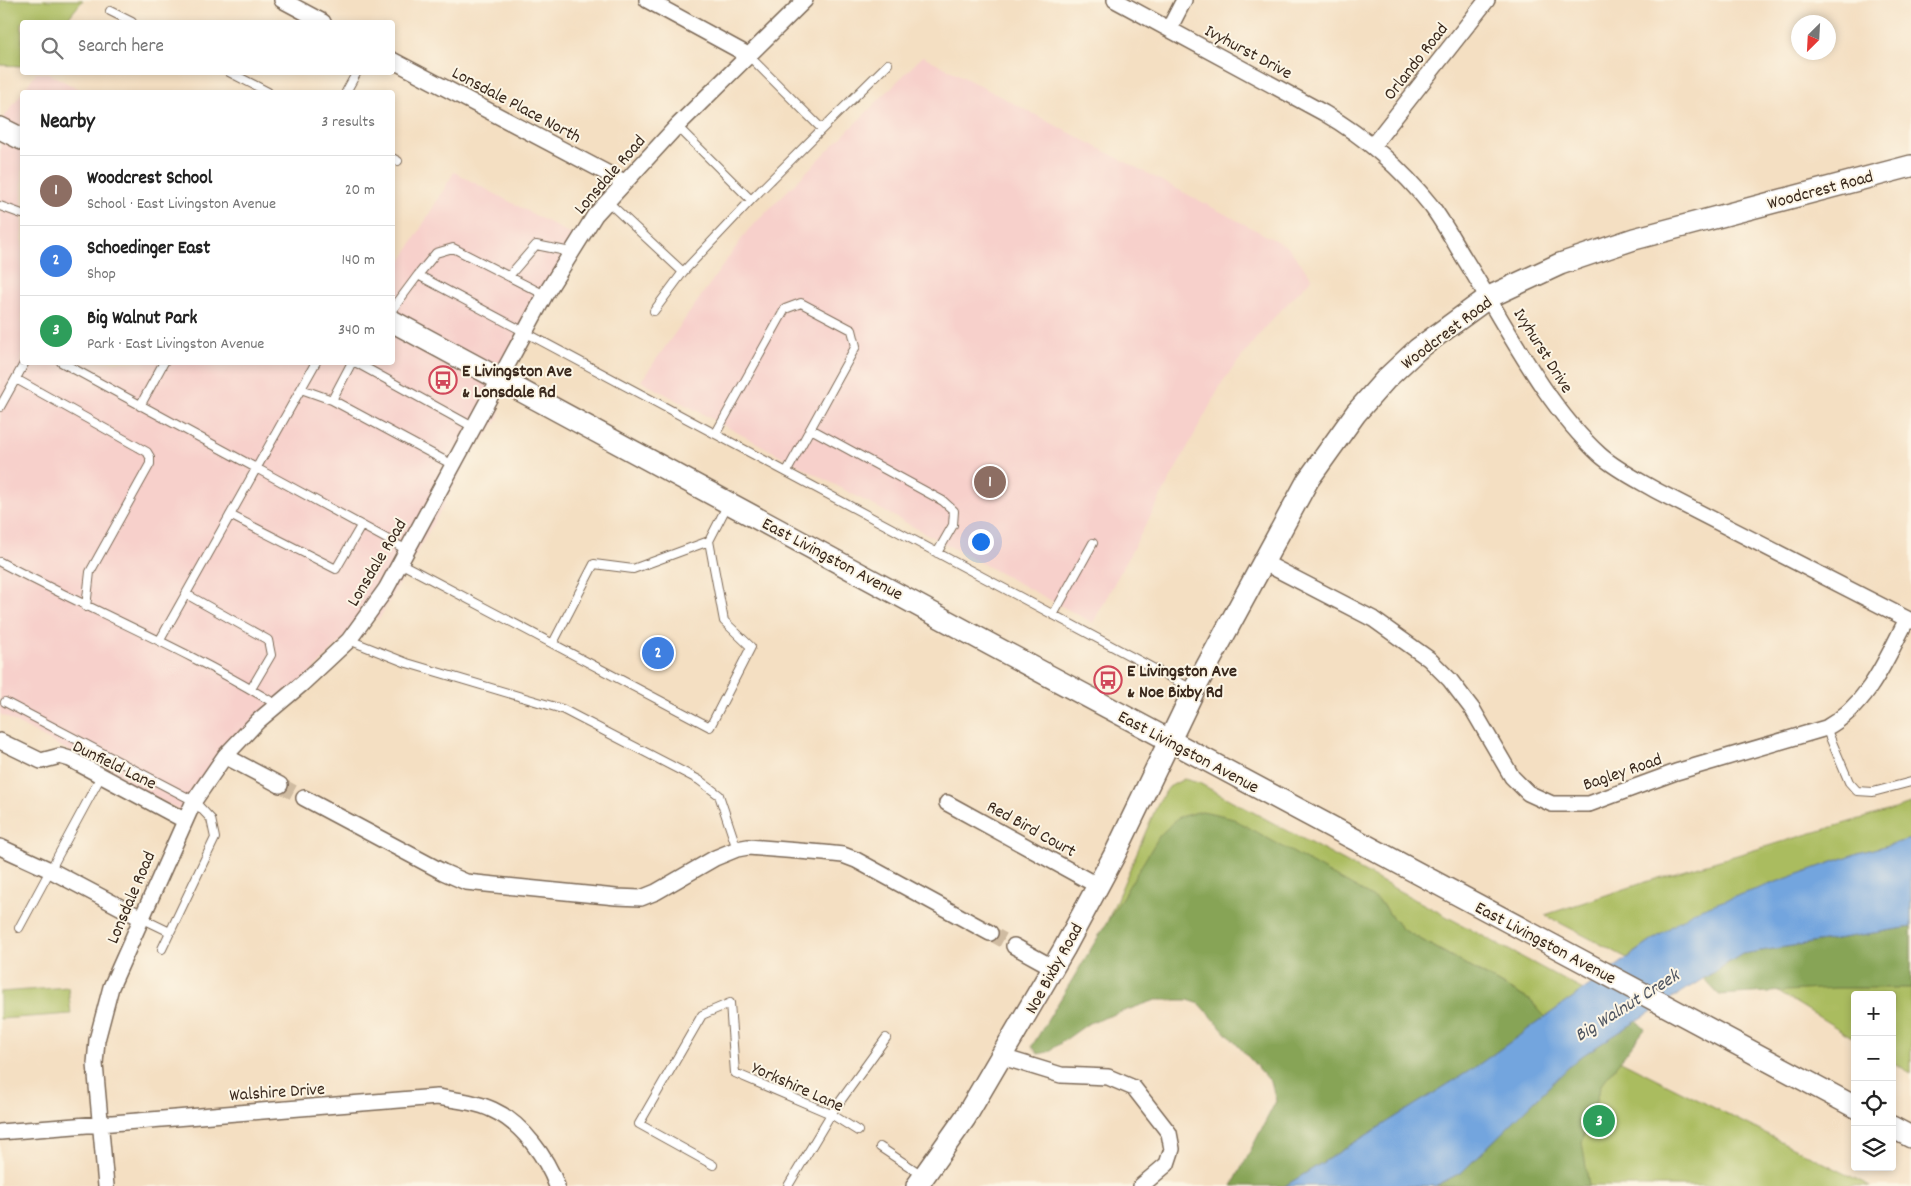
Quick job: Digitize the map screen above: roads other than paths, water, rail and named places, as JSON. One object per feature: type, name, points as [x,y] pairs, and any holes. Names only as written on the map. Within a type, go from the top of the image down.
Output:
[{"type":"main road","points":[[0,128],[20,137]]},
{"type":"main road","name":"Woodcrest Road","points":[[1169,740],[1194,690],[1308,480],[1356,413],[1418,349],[1489,297],[1560,264],[1608,247],[1911,166]]},
{"type":"main road","name":"East Livingston Avenue","points":[[395,323],[1851,1105]]},
{"type":"main road","name":"Noe Bixby Road","points":[[921,1181],[965,1118],[1054,968],[1098,886],[1169,740]]},
{"type":"main road","points":[[1896,1129],[1911,1137]]},
{"type":"street","points":[[282,0],[319,20]]},
{"type":"street","points":[[647,0],[748,55]]},
{"type":"street","name":"Lonsdale Road","points":[[106,1186],[95,1064],[97,1040],[112,987],[194,801],[225,756],[258,721],[349,640],[386,589],[545,295],[571,252],[607,201],[677,126],[805,0]]},
{"type":"street","name":"Ivyhurst Drive","points":[[1115,0],[1324,113],[1373,145],[1397,167],[1433,209],[1546,391],[1574,429],[1601,456],[1630,476],[1657,491],[1909,620]]},
{"type":"street","points":[[1169,29],[1184,0]]},
{"type":"street","name":"Orlando Road","points":[[1373,145],[1487,0]]},
{"type":"street","name":"Lonsdale Place North","points":[[395,62],[624,182]]},
{"type":"street","name":"Bagley Road","points":[[1264,562],[1373,618],[1429,659],[1450,680],[1473,710],[1512,777],[1528,793],[1552,804],[1589,804],[1676,772],[1826,728],[1839,721],[1863,696],[1875,680],[1909,620]]},
{"type":"street","name":"Dunfield Lane","points":[[0,741],[41,761],[60,756],[184,820]]},
{"type":"street","points":[[225,756],[280,785]]},
{"type":"street","points":[[304,798],[443,872],[466,882],[641,898],[656,892],[715,858],[737,849],[766,847],[843,855],[856,860],[990,933]]},
{"type":"street","name":"Red Bird Court","points":[[947,803],[1098,886]]},
{"type":"street","points":[[0,847],[50,870],[141,918]]},
{"type":"street","points":[[1014,946],[1054,968]]},
{"type":"street","points":[[1002,1057],[1061,1075],[1108,1077],[1134,1088],[1169,1133],[1172,1149],[1167,1164],[1141,1186]]},
{"type":"street","name":"Walshire Drive","points":[[0,1132],[437,1097],[467,1101],[495,1111],[540,1150],[557,1186]]},
{"type":"lane","points":[[110,11],[128,20]]},
{"type":"lane","points":[[748,55],[822,129]]},
{"type":"lane","points":[[654,310],[683,272],[751,200],[888,64]]},
{"type":"lane","points":[[235,75],[264,90]]},
{"type":"lane","points":[[347,90],[355,75]]},
{"type":"lane","points":[[677,126],[751,200]]},
{"type":"lane","points":[[607,201],[683,272]]},
{"type":"lane","points":[[0,206],[20,213]]},
{"type":"lane","points":[[509,276],[536,245],[571,252]]},
{"type":"lane","points":[[395,306],[436,253],[453,248],[545,295]]},
{"type":"lane","points":[[418,275],[1194,690]]},
{"type":"lane","points":[[716,433],[784,309],[801,303],[852,330],[856,346],[787,471]]},
{"type":"lane","points":[[0,407],[23,365]]},
{"type":"lane","points":[[66,365],[256,470],[362,526],[403,557],[552,643],[710,726],[751,647],[724,621],[709,541],[729,502]]},
{"type":"lane","points":[[140,406],[162,365]]},
{"type":"lane","points":[[160,640],[314,365]]},
{"type":"lane","points":[[332,400],[351,365]]},
{"type":"lane","points":[[359,365],[473,427]]},
{"type":"lane","points":[[16,379],[147,452],[150,457],[150,464],[90,572],[86,607]]},
{"type":"lane","points":[[301,389],[332,400],[453,465]]},
{"type":"lane","points":[[811,429],[943,501],[954,511],[954,525],[938,553]]},
{"type":"lane","points":[[230,515],[336,569],[362,526]]},
{"type":"lane","points":[[552,643],[594,564],[633,569],[709,541]]},
{"type":"lane","points":[[1053,615],[1094,543]]},
{"type":"lane","points":[[0,562],[86,607],[160,640],[277,705]]},
{"type":"lane","points":[[186,594],[268,640],[271,654],[251,689]]},
{"type":"lane","points":[[349,640],[407,663],[562,709],[699,780],[719,795],[737,849]]},
{"type":"lane","points":[[6,702],[194,801],[211,819],[215,838],[162,949]]},
{"type":"lane","points":[[1826,728],[1842,768],[1849,782],[1857,791],[1873,792],[1911,782]]},
{"type":"lane","points":[[19,928],[101,776]]},
{"type":"lane","points":[[141,918],[170,932]]},
{"type":"lane","name":"Yorkshire Lane","points":[[713,1165],[639,1124],[702,1016],[730,1003],[735,1073],[831,1114],[858,1131]]},
{"type":"lane","points":[[788,1186],[831,1114],[886,1038]]},
{"type":"lane","points":[[880,1147],[921,1181]]},
{"type":"water","name":"Big Walnut Creek","points":[[1911,839],[1911,927],[1742,954],[1577,1059],[1462,1172],[1435,1186],[1285,1186],[1474,1068],[1692,912],[1858,853]]},
{"type":"tunnel","points":[[280,785],[304,798]]},
{"type":"tunnel","points":[[990,933],[1014,946]]},
{"type":"place","name":"E Livingston Ave & Lonsdale Rd","points":[[443,380]]},
{"type":"place","name":"Woodcrest School","points":[[990,482]]},
{"type":"place","name":"Schoedinger East","points":[[658,653]]},
{"type":"place","name":"E Livingston Ave & Noe Bixby Rd","points":[[1108,680]]},
{"type":"place","name":"Big Walnut Park","points":[[1599,1121]]}]
